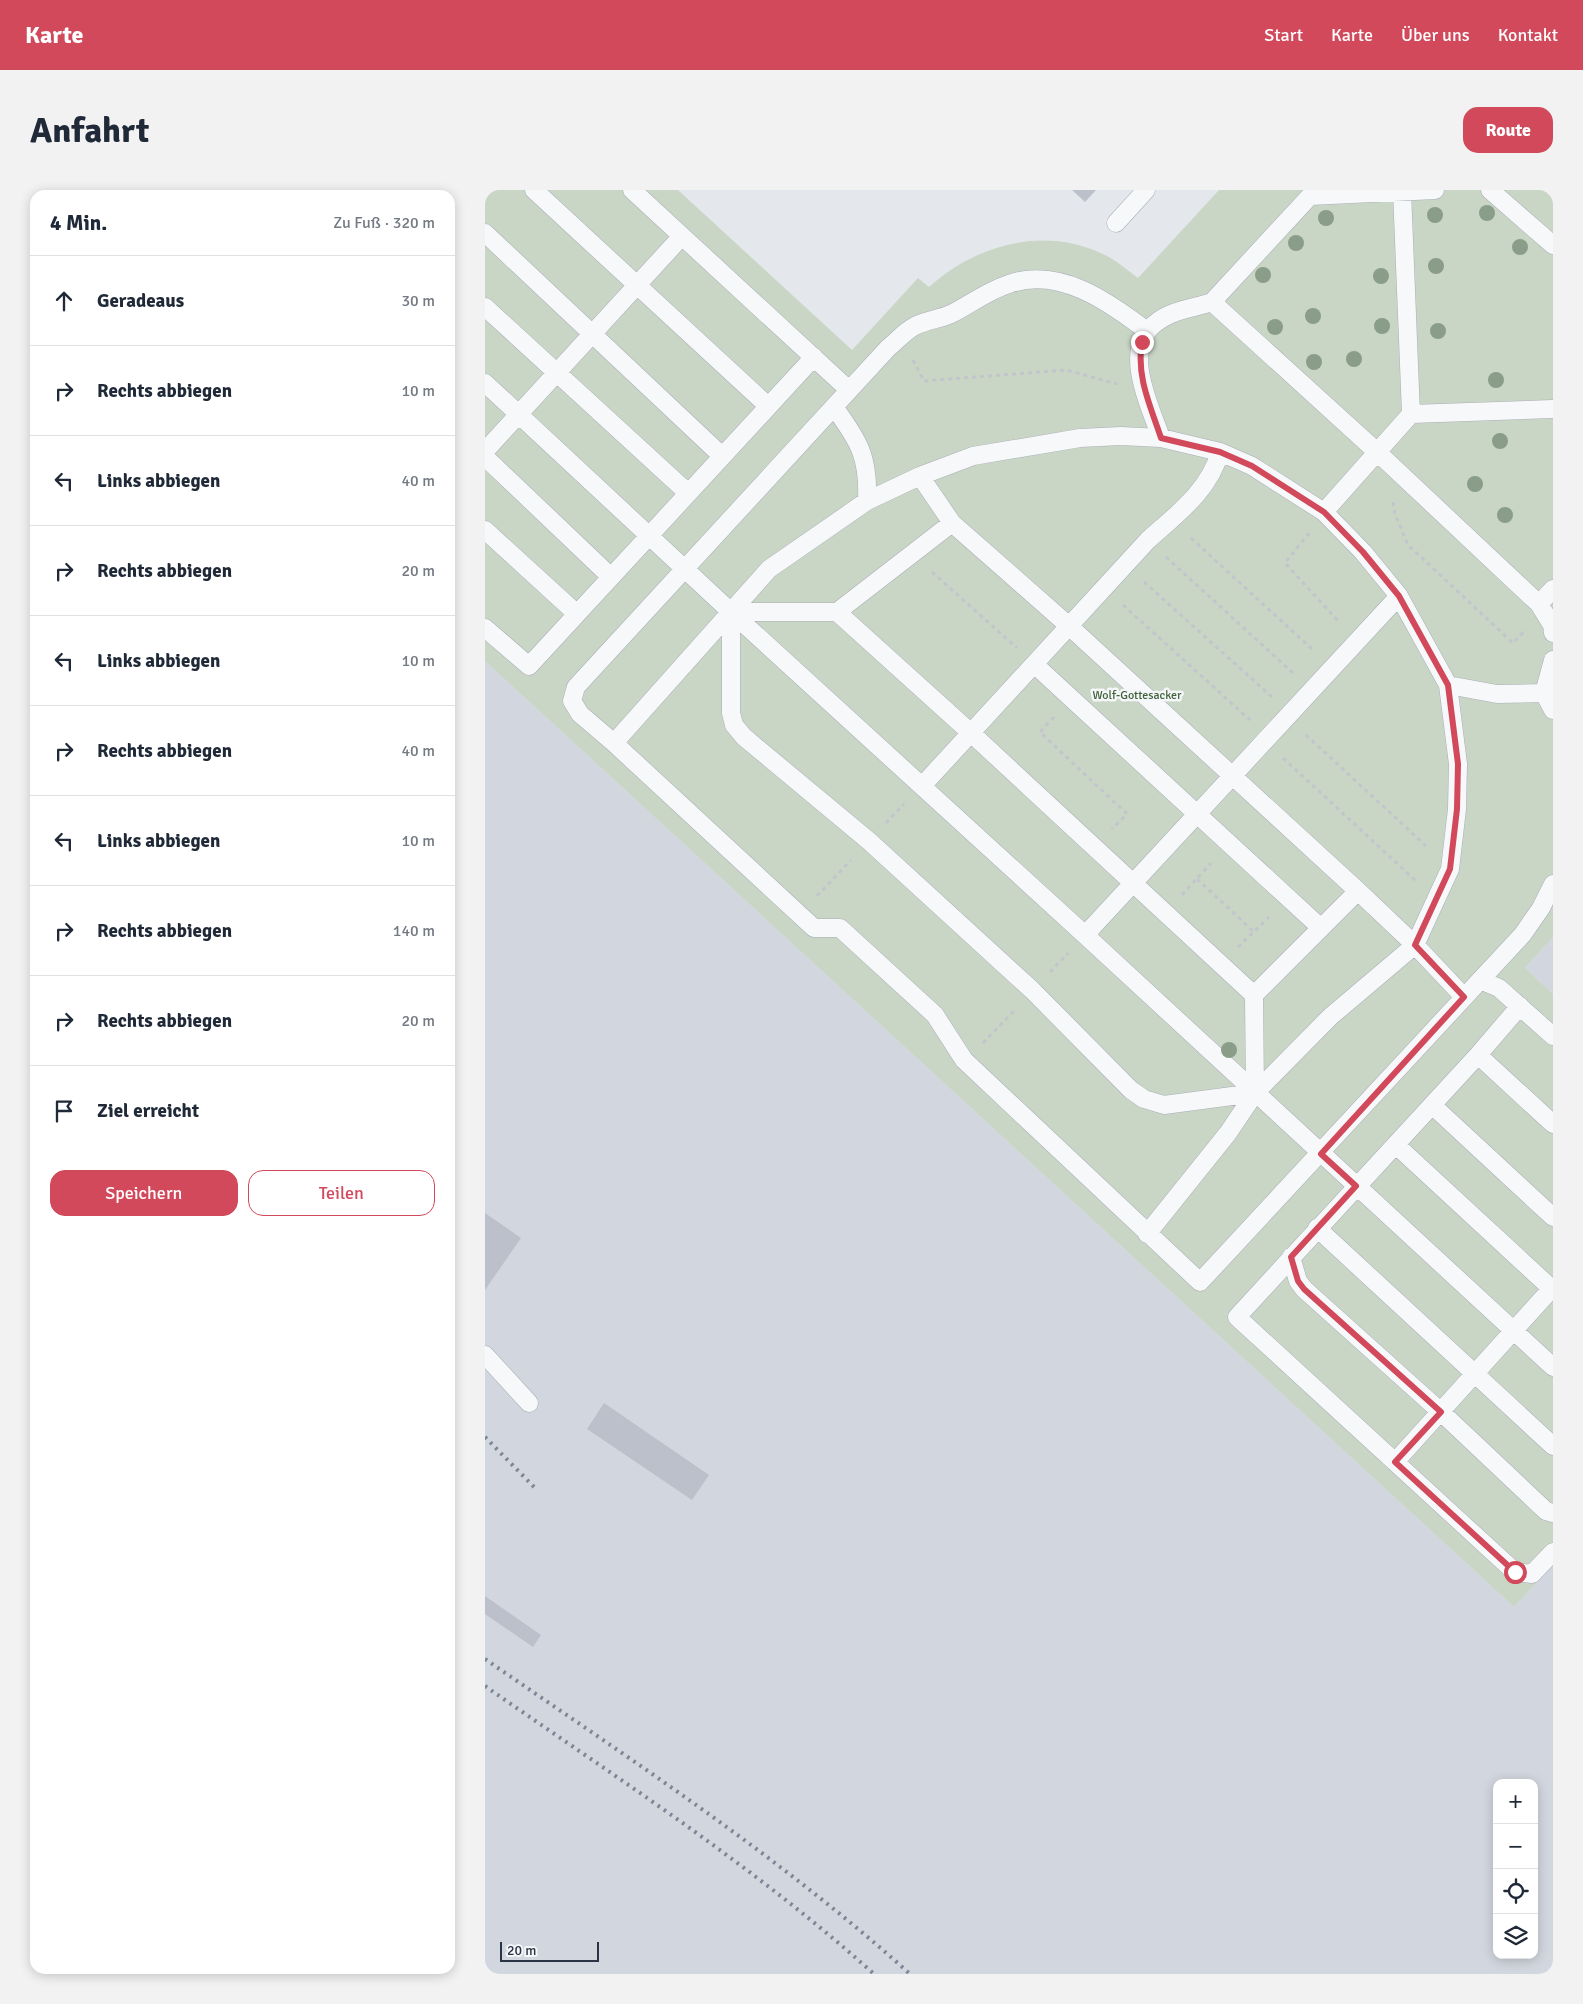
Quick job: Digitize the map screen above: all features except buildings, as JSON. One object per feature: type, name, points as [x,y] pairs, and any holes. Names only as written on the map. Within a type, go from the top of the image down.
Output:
[{"type":"lane","points":[[534,190],[768,406]]},
{"type":"lane","points":[[632,190],[849,390]]},
{"type":"lane","points":[[1116,223],[1146,190]]},
{"type":"lane","points":[[1161,438],[1144,388],[1139,360],[1142,342],[1147,331],[1156,322],[1170,314],[1212,302],[1307,193],[1435,190]]},
{"type":"lane","points":[[1491,190],[1553,245]]},
{"type":"lane","points":[[1324,512],[1411,414],[1402,192]]},
{"type":"lane","points":[[485,233],[722,456]]},
{"type":"lane","points":[[485,451],[682,236]]},
{"type":"lane","points":[[1147,331],[1119,310],[1091,294],[1067,284],[1039,279],[1003,286],[979,296],[951,314],[914,326],[888,348],[577,687],[572,701],[580,714],[614,742],[814,928],[840,928],[935,1015],[964,1060],[1200,1282],[1321,1154],[1523,934],[1541,908],[1553,884]]},
{"type":"lane","points":[[1212,302],[1377,451],[1541,607],[1551,625],[1553,633]]},
{"type":"lane","points":[[485,307],[688,493]]},
{"type":"lane","points":[[485,628],[529,666],[814,357]]},
{"type":"lane","points":[[485,384],[1553,1367]]},
{"type":"lane","points":[[834,407],[851,429],[864,456],[868,478],[867,501]]},
{"type":"lane","points":[[1411,414],[1553,409]]},
{"type":"lane","points":[[614,742],[769,570],[867,501],[920,476],[973,456],[1033,445],[1105,436],[1161,438],[1220,452],[1252,466],[1324,512],[1363,552],[1399,596],[1448,685],[1458,764],[1457,809],[1450,869],[1415,945],[1331,1016],[1255,1093],[1228,1133],[1147,1234]]},
{"type":"lane","points":[[922,786],[1148,540],[1204,487],[1217,465],[1220,452]]},
{"type":"lane","points":[[485,457],[611,577]]},
{"type":"lane","points":[[920,476],[952,523],[1069,626],[1358,891],[1415,945],[1464,997]]},
{"type":"lane","points":[[731,612],[837,612],[952,523]]},
{"type":"lane","points":[[485,530],[577,614]]},
{"type":"lane","points":[[1541,607],[1553,589]]},
{"type":"lane","points":[[1085,935],[1399,596]]},
{"type":"lane","points":[[731,612],[730,699],[734,725],[744,737],[869,841],[1032,990],[1131,1090],[1145,1099],[1164,1105],[1255,1093]]},
{"type":"lane","points":[[837,612],[971,732],[1132,885],[1254,995]]},
{"type":"lane","points":[[1553,660],[1545,693],[1553,710]]},
{"type":"lane","points":[[1034,664],[1321,928]]},
{"type":"lane","points":[[1448,685],[1497,694],[1545,693]]},
{"type":"lane","points":[[1255,1093],[1254,995],[1358,891]]},
{"type":"lane","points":[[1480,980],[1499,988],[1553,1036]]},
{"type":"lane","points":[[1520,1006],[1478,1055],[1237,1317],[1515,1572],[1532,1574],[1553,1552]]},
{"type":"lane","points":[[1478,1055],[1553,1124]]},
{"type":"lane","points":[[1432,1105],[1553,1217]]},
{"type":"lane","points":[[1395,1462],[1553,1289],[1396,1144]]},
{"type":"lane","points":[[1317,1228],[1553,1446]]},
{"type":"lane","points":[[1291,1257],[1298,1281],[1304,1289],[1441,1412],[1546,1510],[1553,1513]]},
{"type":"lane","points":[[485,1355],[529,1403]]},
{"type":"path","points":[[902,337],[924,381],[1066,370],[1127,386],[1144,388]]},
{"type":"path","points":[[1399,472],[1391,492],[1395,514],[1408,545],[1513,643],[1541,607]]},
{"type":"path","points":[[1324,512],[1285,563],[1356,641]]},
{"type":"path","points":[[1171,520],[1332,668]]},
{"type":"path","points":[[1148,540],[1298,678],[1309,692]]},
{"type":"path","points":[[912,553],[1034,664]]},
{"type":"path","points":[[1105,588],[1254,724],[1264,741],[1437,900]]},
{"type":"path","points":[[1071,698],[1039,732],[1127,814],[1094,849]]},
{"type":"path","points":[[1164,914],[1228,844]]},
{"type":"path","points":[[1197,879],[1254,932]]},
{"type":"path","points":[[1220,965],[1288,899]]},
{"type":"path","points":[[964,1060],[991,1037],[1032,990],[1085,935]]},
{"type":"shaded area","points":[[485,661],[1514,1607],[1553,1565],[1553,1974],[485,1974]]},
{"type":"shaded area","points":[[1553,937],[1553,994],[1525,968]]},
{"type":"green space","name":"Wolf-Gottesacker","points":[[485,190],[678,190],[852,350],[918,278],[929,287],[948,272],[968,260],[989,250],[1011,244],[1057,241],[1080,246],[1108,256],[1138,278],[1219,190],[1553,190],[1553,937],[1525,968],[1553,994],[1553,1565],[1514,1607],[485,661]]},
{"type":"railway","points":[[485,1437],[536,1489]]},
{"type":"railway","points":[[485,1659],[649,1772],[756,1849],[809,1889],[910,1974]]},
{"type":"railway","points":[[485,1686],[733,1860],[781,1896],[874,1974]]},
{"type":"route","points":[[1142,342],[1139,360],[1142,383],[1161,438],[1220,452],[1252,466],[1294,491],[1324,512],[1363,552],[1399,596],[1448,685],[1458,764],[1457,809],[1450,869],[1415,945],[1464,997],[1321,1154],[1356,1186],[1291,1257],[1298,1281],[1304,1289],[1441,1412],[1395,1462],[1515,1572]]}]
